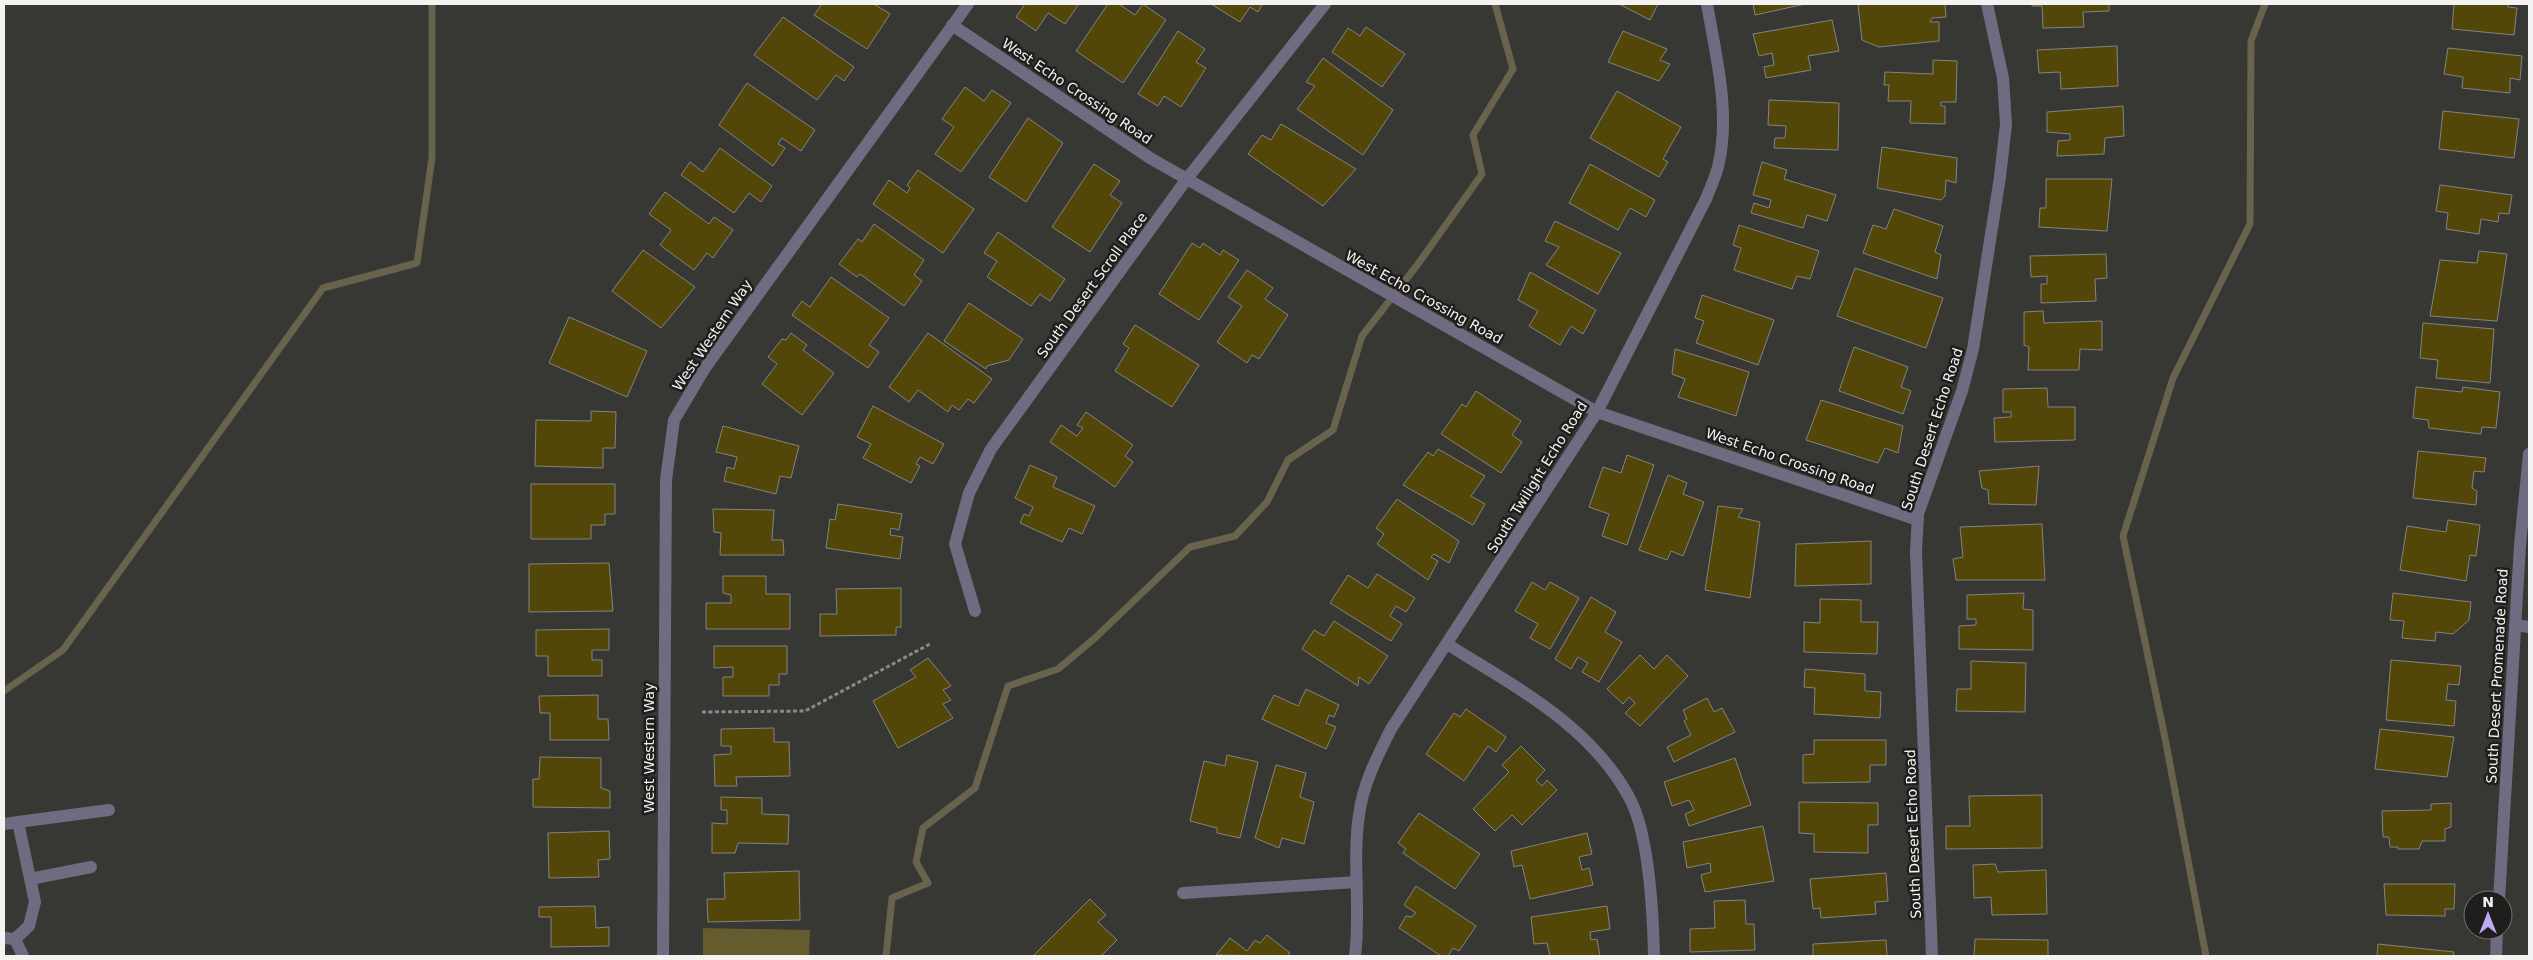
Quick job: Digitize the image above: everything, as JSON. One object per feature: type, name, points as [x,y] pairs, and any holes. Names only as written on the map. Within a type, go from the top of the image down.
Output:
[{"type":"street","name":"West Western Way","points":[[663,956],[666,480],[674,420],[705,368],[968,4]]},
{"type":"street","name":"South Desert Scroll Place","points":[[975,611],[955,544],[969,492],[991,449],[1186,180],[1325,4]]},
{"type":"street","name":"South Twilight Echo Road","points":[[1355,956],[1359,815],[1367,781],[1391,729],[1597,412],[1706,199],[1718,167],[1721,142],[1722,94],[1707,4]]},
{"type":"street","name":"South Desert Echo Road","points":[[1932,956],[1916,552],[1918,520],[1926,488],[1962,391],[1973,349],[2000,177],[2006,124],[2003,78],[1987,4]]},
{"type":"street","name":"West Echo Crossing Road","points":[[952,25],[1150,158],[1186,180],[1597,412],[1918,520]]},
{"type":"street","name":"South Desert Promenade Road","points":[[2500,890],[2515,625],[2529,454]]},
{"type":"street","points":[[2515,625],[2529,627]]},
{"type":"street","points":[[1447,644],[1536,700],[1577,730],[1611,768],[1631,800],[1642,834],[1653,920],[1654,956]]},
{"type":"street","points":[[4,824],[109,810]]},
{"type":"street","points":[[18,822],[35,902],[28,926],[9,939],[23,956]]},
{"type":"street","points":[[30,879],[91,867]]},
{"type":"street","points":[[1182,893],[1357,882]]},
{"type":"street","points":[[2496,956],[2497,940]]},
{"type":"path","points":[[702,712],[805,711],[930,644]]},
{"type":"shaded area","points":[[703,928],[810,930],[809,956],[703,956]]},
{"type":"building","points":[[822,4],[874,4],[890,14],[867,49],[814,15]]},
{"type":"building","points":[[1025,4],[1079,4],[1065,24],[1048,13],[1036,31],[1016,17]]},
{"type":"building","points":[[1108,4],[1119,4],[1135,15],[1143,4],[1166,20],[1123,83],[1076,51]]},
{"type":"building","points":[[1211,4],[1263,4],[1258,12],[1250,7],[1240,22]]},
{"type":"building","points":[[1619,4],[1658,4],[1650,20]]},
{"type":"building","points":[[1753,4],[1805,4],[1755,15]]},
{"type":"building","points":[[1945,4],[1946,17],[1932,18],[1930,22],[1939,22],[1939,41],[1879,47],[1862,40],[1858,5]]},
{"type":"building","points":[[2032,4],[2109,4],[2109,11],[2083,12],[2084,27],[2043,28],[2042,6],[2032,6]]},
{"type":"building","points":[[2454,4],[2508,4],[2508,7],[2517,8],[2514,35],[2452,29]]},
{"type":"building","points":[[783,17],[854,67],[844,81],[836,75],[817,100],[754,55]]},
{"type":"building","points":[[1832,20],[1839,51],[1808,56],[1811,70],[1766,78],[1764,67],[1774,65],[1772,53],[1759,56],[1753,34]]},
{"type":"building","points":[[1366,27],[1405,54],[1382,87],[1332,52],[1348,28],[1360,36]]},
{"type":"building","points":[[1178,31],[1205,49],[1196,62],[1206,68],[1181,107],[1164,96],[1158,106],[1138,94]]},
{"type":"building","points":[[1623,31],[1667,49],[1660,60],[1670,64],[1659,81],[1608,62]]},
{"type":"building","points":[[2117,46],[2118,86],[2061,89],[2060,72],[2039,73],[2037,50]]},
{"type":"building","points":[[2448,48],[2522,56],[2520,80],[2510,78],[2510,93],[2462,88],[2463,77],[2444,74]]},
{"type":"building","points":[[1323,58],[1393,110],[1363,155],[1297,109],[1315,86],[1306,82]]},
{"type":"building","points":[[1933,60],[1957,61],[1956,102],[1941,102],[1941,106],[1945,106],[1945,124],[1910,123],[1911,101],[1888,101],[1889,85],[1884,85],[1885,72],[1933,74]]},
{"type":"building","points":[[747,83],[815,130],[801,151],[782,138],[778,144],[785,148],[773,166],[719,125]]},
{"type":"building","points":[[965,87],[984,101],[992,90],[1011,103],[961,172],[935,154],[954,127],[942,119]]},
{"type":"building","points":[[1617,91],[1681,127],[1663,159],[1668,162],[1659,177],[1590,138]]},
{"type":"building","points":[[1769,100],[1839,103],[1838,150],[1774,148],[1775,138],[1785,138],[1786,126],[1768,125]]},
{"type":"building","points":[[2123,106],[2124,136],[2105,138],[2104,154],[2057,156],[2058,141],[2070,140],[2070,134],[2047,132],[2047,112]]},
{"type":"building","points":[[2443,111],[2519,119],[2514,158],[2439,149]]},
{"type":"building","points":[[1028,118],[1063,143],[1026,202],[989,177]]},
{"type":"building","points":[[1281,124],[1356,169],[1323,206],[1248,154],[1262,135],[1271,140]]},
{"type":"building","points":[[1882,147],[1957,158],[1956,183],[1946,180],[1945,196],[1941,200],[1877,188]]},
{"type":"building","points":[[720,148],[772,186],[761,202],[749,193],[734,213],[681,175],[690,162],[703,172]]},
{"type":"building","points":[[1762,162],[1787,170],[1784,179],[1836,195],[1827,221],[1807,215],[1803,228],[1751,213],[1754,203],[1769,208],[1771,200],[1753,195]]},
{"type":"building","points":[[1094,164],[1120,181],[1110,195],[1122,203],[1090,252],[1052,227]]},
{"type":"building","points":[[1590,164],[1655,200],[1646,217],[1630,208],[1618,230],[1569,203]]},
{"type":"building","points":[[918,170],[974,209],[943,253],[873,204],[889,180],[907,193],[910,188],[907,185]]},
{"type":"building","points":[[2046,179],[2112,179],[2107,231],[2039,227],[2040,208],[2046,208]]},
{"type":"building","points":[[2440,185],[2512,195],[2509,214],[2499,213],[2498,222],[2481,219],[2479,234],[2446,229],[2448,213],[2436,211]]},
{"type":"building","points":[[665,192],[709,224],[714,217],[733,230],[713,258],[707,253],[694,270],[660,245],[671,230],[649,214]]},
{"type":"building","points":[[1894,209],[1943,226],[1935,252],[1941,255],[1937,279],[1863,253],[1873,225],[1886,229]]},
{"type":"building","points":[[1555,221],[1621,253],[1598,294],[1546,265],[1559,247],[1545,241]]},
{"type":"building","points":[[874,224],[924,260],[914,275],[922,281],[904,306],[860,274],[857,277],[839,264],[858,239],[862,242]]},
{"type":"building","points":[[1739,225],[1819,251],[1810,279],[1797,276],[1792,289],[1734,270],[1741,248],[1733,245]]},
{"type":"building","points":[[998,232],[1065,279],[1050,301],[1040,294],[1031,306],[987,277],[997,261],[984,253]]},
{"type":"building","points":[[1192,243],[1200,248],[1203,243],[1220,255],[1223,250],[1239,260],[1199,320],[1159,294]]},
{"type":"building","points":[[643,250],[695,287],[661,328],[612,291]]},
{"type":"building","points":[[2479,251],[2507,254],[2497,321],[2430,316],[2440,260],[2477,263]]},
{"type":"building","points":[[2106,254],[2107,278],[2095,279],[2096,301],[2041,303],[2041,284],[2047,284],[2047,276],[2031,277],[2030,256]]},
{"type":"building","points":[[1855,268],[1943,298],[1926,348],[1837,316]]},
{"type":"building","points":[[1247,270],[1273,288],[1265,299],[1288,315],[1259,359],[1252,355],[1247,363],[1217,342],[1242,306],[1228,297]]},
{"type":"building","points":[[1530,272],[1596,310],[1583,334],[1571,326],[1560,345],[1529,326],[1538,311],[1518,300]]},
{"type":"building","points":[[831,277],[889,318],[869,345],[879,352],[868,368],[792,315],[802,301],[810,307]]},
{"type":"building","points":[[1702,295],[1774,320],[1758,365],[1696,343],[1704,321],[1695,318]]},
{"type":"building","points":[[969,303],[1023,339],[1009,360],[987,366],[986,369],[944,341]]},
{"type":"building","points":[[2043,311],[2044,323],[2102,321],[2102,350],[2080,349],[2079,370],[2028,370],[2029,347],[2024,345],[2024,312]]},
{"type":"building","points":[[569,317],[647,351],[627,397],[549,363]]},
{"type":"building","points":[[2423,323],[2494,329],[2490,383],[2436,378],[2438,360],[2420,358]]},
{"type":"building","points":[[1135,325],[1199,365],[1172,407],[1115,371],[1129,348],[1123,344]]},
{"type":"building","points":[[791,333],[807,345],[803,350],[834,373],[802,415],[762,384],[777,364],[768,357],[782,339],[786,340]]},
{"type":"building","points":[[928,333],[992,379],[974,403],[968,399],[959,410],[952,405],[948,412],[918,390],[909,402],[889,387]]},
{"type":"building","points":[[1854,347],[1908,367],[1901,387],[1911,391],[1903,414],[1839,391]]},
{"type":"building","points":[[1675,349],[1749,372],[1736,416],[1678,397],[1685,379],[1672,374]]},
{"type":"building","points":[[2416,387],[2462,392],[2463,387],[2500,392],[2496,428],[2482,427],[2481,434],[2429,428],[2428,420],[2413,418]]},
{"type":"building","points":[[2047,388],[2048,407],[2075,407],[2075,440],[1995,442],[1994,418],[2011,417],[2011,412],[2003,412],[2003,389]]},
{"type":"building","points":[[1476,391],[1521,421],[1512,435],[1522,442],[1501,473],[1441,434],[1462,404],[1466,407]]},
{"type":"building","points":[[1821,400],[1903,426],[1898,453],[1885,448],[1878,463],[1806,440]]},
{"type":"building","points":[[873,406],[944,444],[933,464],[920,457],[916,464],[920,466],[911,483],[863,458],[871,444],[857,437]]},
{"type":"building","points":[[591,411],[616,412],[615,448],[603,448],[603,468],[535,466],[536,420],[591,421]]},
{"type":"building","points":[[1086,412],[1133,445],[1125,456],[1133,462],[1115,487],[1050,442],[1061,425],[1077,436],[1083,428],[1077,425]]},
{"type":"building","points":[[723,426],[799,446],[791,478],[780,476],[776,494],[724,481],[727,467],[734,469],[737,457],[716,452]]},
{"type":"building","points":[[1438,449],[1485,476],[1471,496],[1485,504],[1473,525],[1403,485],[1428,452],[1433,456]]},
{"type":"building","points":[[2418,451],[2486,458],[2484,472],[2474,471],[2472,488],[2477,491],[2476,505],[2413,498]]},
{"type":"building","points":[[1627,455],[1654,465],[1627,545],[1602,536],[1609,514],[1589,507],[1603,467],[1621,473]]},
{"type":"building","points":[[1030,465],[1057,477],[1053,487],[1095,506],[1082,534],[1069,528],[1062,542],[1020,523],[1024,514],[1029,516],[1033,507],[1015,498]]},
{"type":"building","points":[[2039,466],[2036,505],[1989,504],[1988,490],[1982,488],[1979,471]]},
{"type":"building","points":[[1668,475],[1687,483],[1683,494],[1704,502],[1683,556],[1671,551],[1667,560],[1639,550]]},
{"type":"building","points":[[531,484],[615,484],[615,514],[605,514],[605,525],[591,525],[591,539],[531,539]]},
{"type":"building","points":[[1397,499],[1459,541],[1449,563],[1434,554],[1431,557],[1438,561],[1428,580],[1377,544],[1384,534],[1376,528]]},
{"type":"building","points":[[838,504],[902,514],[899,530],[891,528],[890,535],[903,537],[900,559],[826,548],[830,519],[835,520]]},
{"type":"building","points":[[1718,506],[1743,509],[1738,517],[1760,522],[1750,598],[1705,590]]},
{"type":"building","points":[[713,509],[774,510],[772,540],[783,540],[784,555],[720,555],[721,533],[714,532]]},
{"type":"building","points":[[2448,520],[2480,525],[2476,556],[2470,555],[2466,581],[2400,570],[2407,526],[2446,532]]},
{"type":"building","points":[[2042,524],[2045,580],[1956,580],[1953,559],[1963,557],[1960,527]]},
{"type":"building","points":[[1871,541],[1871,584],[1795,586],[1796,544]]},
{"type":"building","points":[[609,563],[613,611],[529,612],[529,564]]},
{"type":"building","points":[[1377,574],[1415,598],[1406,612],[1396,606],[1390,616],[1402,624],[1391,641],[1330,603],[1348,575],[1368,588]]},
{"type":"building","points":[[723,576],[766,576],[766,594],[790,594],[790,629],[706,629],[706,603],[731,603],[731,595],[723,593]]},
{"type":"building","points":[[1532,582],[1545,590],[1550,582],[1579,598],[1550,649],[1530,638],[1538,624],[1515,611]]},
{"type":"building","points":[[901,588],[901,627],[896,627],[896,635],[820,636],[820,614],[837,614],[836,589]]},
{"type":"building","points":[[2024,593],[2023,609],[2033,610],[2033,650],[1959,649],[1959,626],[1976,625],[1976,619],[1967,619],[1967,595]]},
{"type":"building","points":[[2393,593],[2471,602],[2469,620],[2453,634],[2436,632],[2435,641],[2402,638],[2404,621],[2390,620]]},
{"type":"building","points":[[1591,597],[1616,612],[1605,632],[1622,642],[1599,682],[1582,672],[1588,663],[1578,657],[1571,669],[1555,659]]},
{"type":"building","points":[[1820,599],[1861,600],[1861,622],[1878,622],[1877,654],[1804,652],[1804,622],[1820,623]]},
{"type":"building","points":[[1334,621],[1388,656],[1369,684],[1359,677],[1358,686],[1302,649],[1314,630],[1324,636]]},
{"type":"building","points":[[609,629],[609,650],[592,650],[592,660],[602,660],[602,676],[548,676],[548,656],[536,656],[536,630]]},
{"type":"building","points":[[714,646],[787,646],[787,674],[779,674],[779,685],[769,685],[769,696],[723,696],[723,677],[733,677],[733,667],[714,668]]},
{"type":"building","points":[[1640,655],[1654,669],[1667,655],[1688,676],[1640,726],[1625,713],[1635,703],[1629,697],[1623,704],[1607,689]]},
{"type":"building","points":[[928,658],[951,686],[943,690],[951,700],[943,704],[953,718],[898,748],[873,701],[916,677],[910,670]]},
{"type":"building","points":[[2391,660],[2461,666],[2459,685],[2448,684],[2446,700],[2456,701],[2454,726],[2386,720]]},
{"type":"building","points":[[1971,661],[2026,663],[2025,712],[1956,711],[1957,689],[1971,689]]},
{"type":"building","points":[[1805,669],[1865,674],[1865,691],[1881,692],[1880,718],[1814,714],[1815,688],[1804,687]]},
{"type":"building","points":[[1306,689],[1339,705],[1334,717],[1329,715],[1326,723],[1336,727],[1326,749],[1262,719],[1274,695],[1298,706]]},
{"type":"building","points":[[598,695],[598,719],[608,719],[609,740],[550,740],[550,713],[540,713],[539,696]]},
{"type":"building","points":[[1707,698],[1714,712],[1722,708],[1735,732],[1674,762],[1667,747],[1691,735],[1684,721],[1687,719],[1683,710]]},
{"type":"building","points":[[1466,709],[1506,737],[1496,752],[1488,746],[1464,781],[1426,754],[1454,713],[1460,717]]},
{"type":"building","points":[[774,728],[774,742],[789,742],[790,776],[736,777],[737,786],[715,786],[714,755],[731,754],[731,746],[721,746],[721,729]]},
{"type":"building","points":[[2380,729],[2454,737],[2447,777],[2375,769]]},
{"type":"building","points":[[1814,740],[1886,740],[1886,765],[1870,765],[1870,782],[1803,783],[1803,755],[1814,754]]},
{"type":"building","points":[[1521,746],[1545,770],[1536,780],[1542,786],[1547,780],[1557,790],[1522,825],[1512,815],[1495,831],[1473,809],[1509,772],[1502,765]]},
{"type":"building","points":[[1227,755],[1258,762],[1240,838],[1217,833],[1217,828],[1190,821],[1204,761],[1225,766]]},
{"type":"building","points":[[540,757],[601,758],[601,788],[610,791],[610,808],[533,807],[533,779],[539,779]]},
{"type":"building","points":[[1735,758],[1751,805],[1689,826],[1685,814],[1694,810],[1689,800],[1672,806],[1664,782]]},
{"type":"building","points":[[1276,765],[1306,773],[1300,797],[1314,802],[1304,844],[1282,838],[1279,848],[1255,838]]},
{"type":"building","points":[[2042,795],[2042,848],[1946,849],[1946,826],[1970,826],[1969,796]]},
{"type":"building","points":[[721,797],[762,798],[762,814],[789,815],[788,844],[738,843],[735,853],[712,853],[712,823],[727,824],[727,810],[721,810]]},
{"type":"building","points":[[1799,802],[1878,803],[1878,825],[1868,825],[1868,853],[1814,852],[1814,834],[1799,833]]},
{"type":"building","points":[[2451,803],[2451,827],[2445,829],[2445,841],[2422,841],[2419,849],[2398,849],[2398,847],[2390,847],[2389,837],[2383,837],[2382,811],[2431,810],[2431,804]]},
{"type":"building","points":[[1419,813],[1480,854],[1455,889],[1403,853],[1406,849],[1398,843]]},
{"type":"building","points":[[1763,826],[1774,881],[1705,892],[1701,875],[1711,872],[1710,863],[1687,868],[1683,842]]},
{"type":"building","points":[[609,831],[610,859],[598,860],[599,877],[549,878],[548,833]]},
{"type":"building","points":[[1587,833],[1592,854],[1579,857],[1582,870],[1589,868],[1593,885],[1530,899],[1522,865],[1514,867],[1511,851]]},
{"type":"building","points":[[1995,864],[1998,872],[2046,870],[2047,914],[1992,915],[1991,897],[1974,898],[1973,865]]},
{"type":"building","points":[[799,871],[800,920],[708,922],[707,899],[725,899],[724,873]]},
{"type":"building","points":[[1886,873],[1888,901],[1875,902],[1876,914],[1821,918],[1820,908],[1813,909],[1810,879]]},
{"type":"building","points":[[2384,884],[2455,884],[2454,909],[2445,909],[2445,916],[2386,915]]},
{"type":"building","points":[[1416,886],[1476,926],[1459,951],[1453,948],[1448,956],[1441,956],[1399,928],[1406,916],[1411,917],[1416,913],[1404,905]]},
{"type":"building","points":[[1090,899],[1106,915],[1098,922],[1117,940],[1101,956],[1033,956]]},
{"type":"building","points":[[1745,900],[1746,924],[1754,924],[1755,950],[1690,952],[1690,929],[1715,928],[1714,901]]},
{"type":"building","points":[[595,906],[596,928],[609,927],[609,946],[551,947],[551,917],[539,917],[539,907]]},
{"type":"building","points":[[1607,906],[1610,929],[1590,932],[1591,940],[1597,939],[1600,956],[1550,956],[1547,943],[1534,944],[1531,917]]},
{"type":"building","points":[[1267,935],[1290,953],[1287,956],[1216,955],[1230,938],[1247,951],[1255,940],[1260,943]]},
{"type":"building","points":[[1975,939],[2048,940],[2048,956],[1974,956]]},
{"type":"building","points":[[1886,940],[1887,956],[1813,956],[1813,944]]},
{"type":"building","points":[[2378,944],[2454,952],[2453,956],[2377,956]]},
{"type":"waterway","points":[[4,691],[63,650],[323,288],[417,263],[432,158],[432,4]]},
{"type":"waterway","points":[[886,956],[892,898],[928,883],[916,862],[923,828],[975,788],[1008,686],[1058,669],[1095,638],[1190,547],[1235,536],[1267,502],[1288,460],[1333,430],[1362,336],[1418,264],[1482,174],[1473,135],[1513,69],[1495,4]]},
{"type":"waterway","points":[[2206,956],[2165,738],[2123,536],[2173,378],[2250,224],[2251,41],[2265,4]]}]
